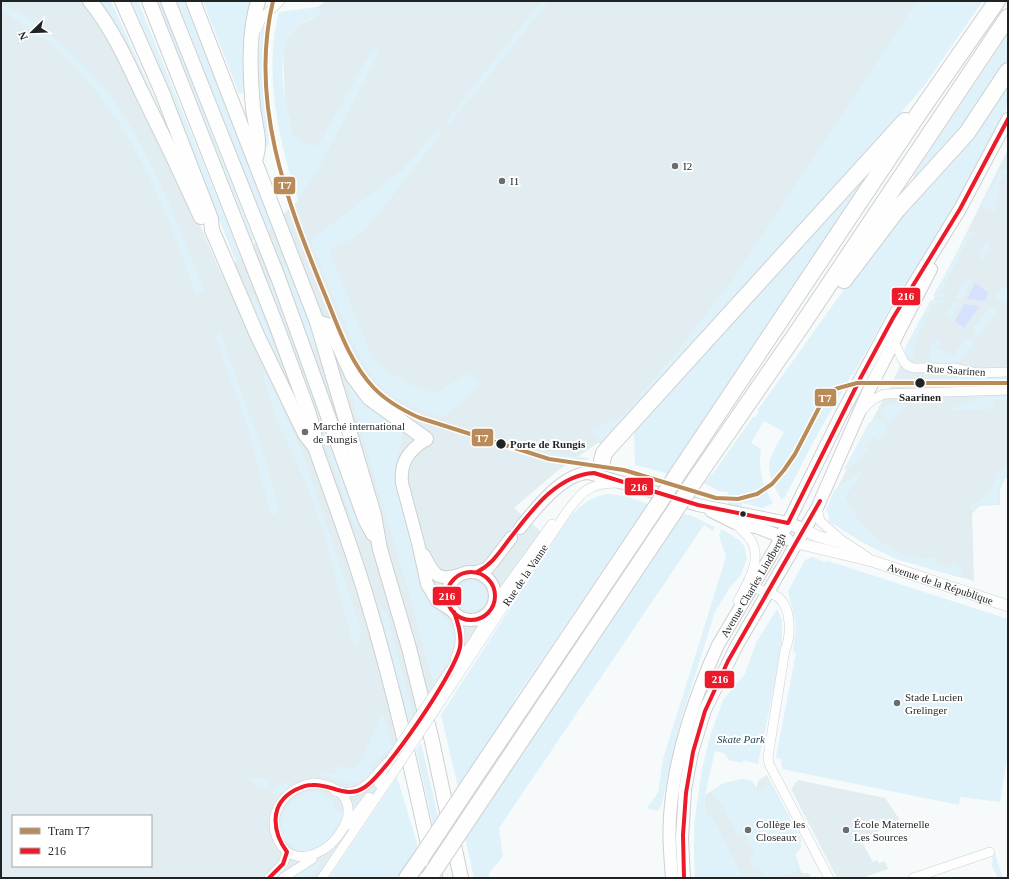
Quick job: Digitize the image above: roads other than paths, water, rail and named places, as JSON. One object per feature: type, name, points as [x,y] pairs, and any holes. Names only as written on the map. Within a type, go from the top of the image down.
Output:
[{"type":"highway","points":[[90,1],[101,14],[117,40],[165,138],[204,224],[212,230]]},
{"type":"highway","points":[[122,1],[162,92],[211,218],[212,230],[258,337],[305,434],[316,447]]},
{"type":"highway","points":[[149,1],[277,327],[308,411],[314,432],[316,447],[366,594],[406,750],[435,878]]},
{"type":"highway","points":[[168,1],[279,280],[365,519],[380,549]]},
{"type":"highway","points":[[192,1],[318,322],[374,516],[380,549],[409,648],[432,741],[461,878]]},
{"type":"highway","points":[[255,160],[259,145],[253,108],[250,33],[258,1]]},
{"type":"highway","points":[[407,878],[919,113],[997,1]]},
{"type":"highway","points":[[429,878],[695,480],[800,328],[1008,17]]},
{"type":"highway","points":[[800,328],[809,327],[898,210],[967,133],[1008,71]]},
{"type":"highway","points":[[603,457],[885,142],[907,119],[919,113]]},
{"type":"highway","points":[[318,322],[330,326],[352,375],[369,398],[426,438]]},
{"type":"main road","name":"Avenue Charles Lindbergh","points":[[684,878],[682,832],[685,790],[699,727],[720,676],[789,554],[797,544],[817,508],[861,412],[869,390],[960,209],[1008,119]]},
{"type":"main road","name":"Avenue Charles Lindbergh","points":[[672,878],[670,826],[675,779],[690,720],[705,676],[718,645],[781,537],[841,415],[882,339],[960,209]]},
{"type":"main road","points":[[418,543],[431,569],[437,575],[445,578],[471,571],[477,572],[488,579],[494,590],[492,607],[481,617],[475,619],[463,618],[437,601],[423,574],[418,543],[401,474],[407,455],[426,438]]},
{"type":"main road","points":[[520,528],[534,510],[560,486],[590,468],[603,457]]},
{"type":"main road","points":[[603,457],[604,473],[608,480]]},
{"type":"main road","points":[[580,474],[594,473],[608,480],[626,483],[698,504],[735,523],[756,527],[797,544]]},
{"type":"main road","name":"Avenue de la République","points":[[698,504],[788,523],[805,530]]},
{"type":"main road","points":[[477,572],[491,565],[511,538]]},
{"type":"main road","points":[[454,612],[449,605],[447,591],[454,579],[459,575]]},
{"type":"street","points":[[251,68],[258,23],[265,14],[280,1]]},
{"type":"street","name":"Rue Saarinen","points":[[894,342],[904,362],[908,366],[914,368],[954,368],[977,373],[1008,372]]},
{"type":"street","name":"Rue Saarinen","points":[[861,412],[872,400],[884,394],[1008,390]]},
{"type":"street","name":"Rue de la Vanne","points":[[449,672],[458,663],[485,622],[492,607],[561,510],[582,492],[608,480]]},
{"type":"street","name":"Rue de la Vanne","points":[[322,878],[566,513],[582,492]]},
{"type":"street","name":"Avenue de la République","points":[[817,508],[820,521],[846,544],[872,561]]},
{"type":"street","points":[[718,645],[736,605],[752,575],[756,559],[752,542],[735,523]]},
{"type":"street","name":"Avenue de la République","points":[[805,530],[817,536],[846,544]]},
{"type":"street","name":"Avenue de la République","points":[[797,544],[872,561],[1008,606]]},
{"type":"street","points":[[752,587],[781,600],[785,609],[789,637],[784,655],[768,757],[769,764],[828,878]]},
{"type":"street","points":[[313,858],[298,858],[287,852],[279,841],[275,826],[276,811],[283,799],[306,784],[320,784],[336,791],[348,793],[364,788],[372,781],[390,760],[449,672],[459,650],[461,639],[458,622],[454,612]]},
{"type":"street","points":[[283,878],[313,858],[331,849],[387,772],[390,760]]},
{"type":"street","points":[[336,791],[341,796],[347,808],[349,819],[346,828]]},
{"type":"street","points":[[269,878],[283,864],[287,852]]},
{"type":"street","points":[[913,878],[990,852]]},
{"type":"water","points":[[975,283],[989,293],[984,301],[967,299]]},
{"type":"water","points":[[964,304],[980,306],[964,328],[955,321]]},
{"type":"tram line","name":"T7","points":[[273,1],[267,38],[265,76],[275,149],[296,221],[338,328],[350,353],[364,376],[373,387],[389,401],[407,412],[420,418],[549,459],[624,470],[716,498],[738,499],[757,494],[772,484],[795,454],[823,400],[835,389],[857,383],[1008,383]]},
{"type":"place","name":"I2","points":[[675,166]]},
{"type":"place","name":"I1","points":[[502,181]]},
{"type":"place","name":"Saarinen","points":[[920,383]]},
{"type":"place","name":"Marché international de Rungis","points":[[305,432]]},
{"type":"place","name":"Porte de Rungis","points":[[501,444]]},
{"type":"place","name":"Stade Lucien Grelinger","points":[[897,703]]},
{"type":"place","name":"Collège les Closeaux","points":[[748,830]]},
{"type":"place","name":"École Maternelle Les Sources","points":[[846,830]]},
{"type":"park label","name":"Skate Park","points":[[741,739]]}]
